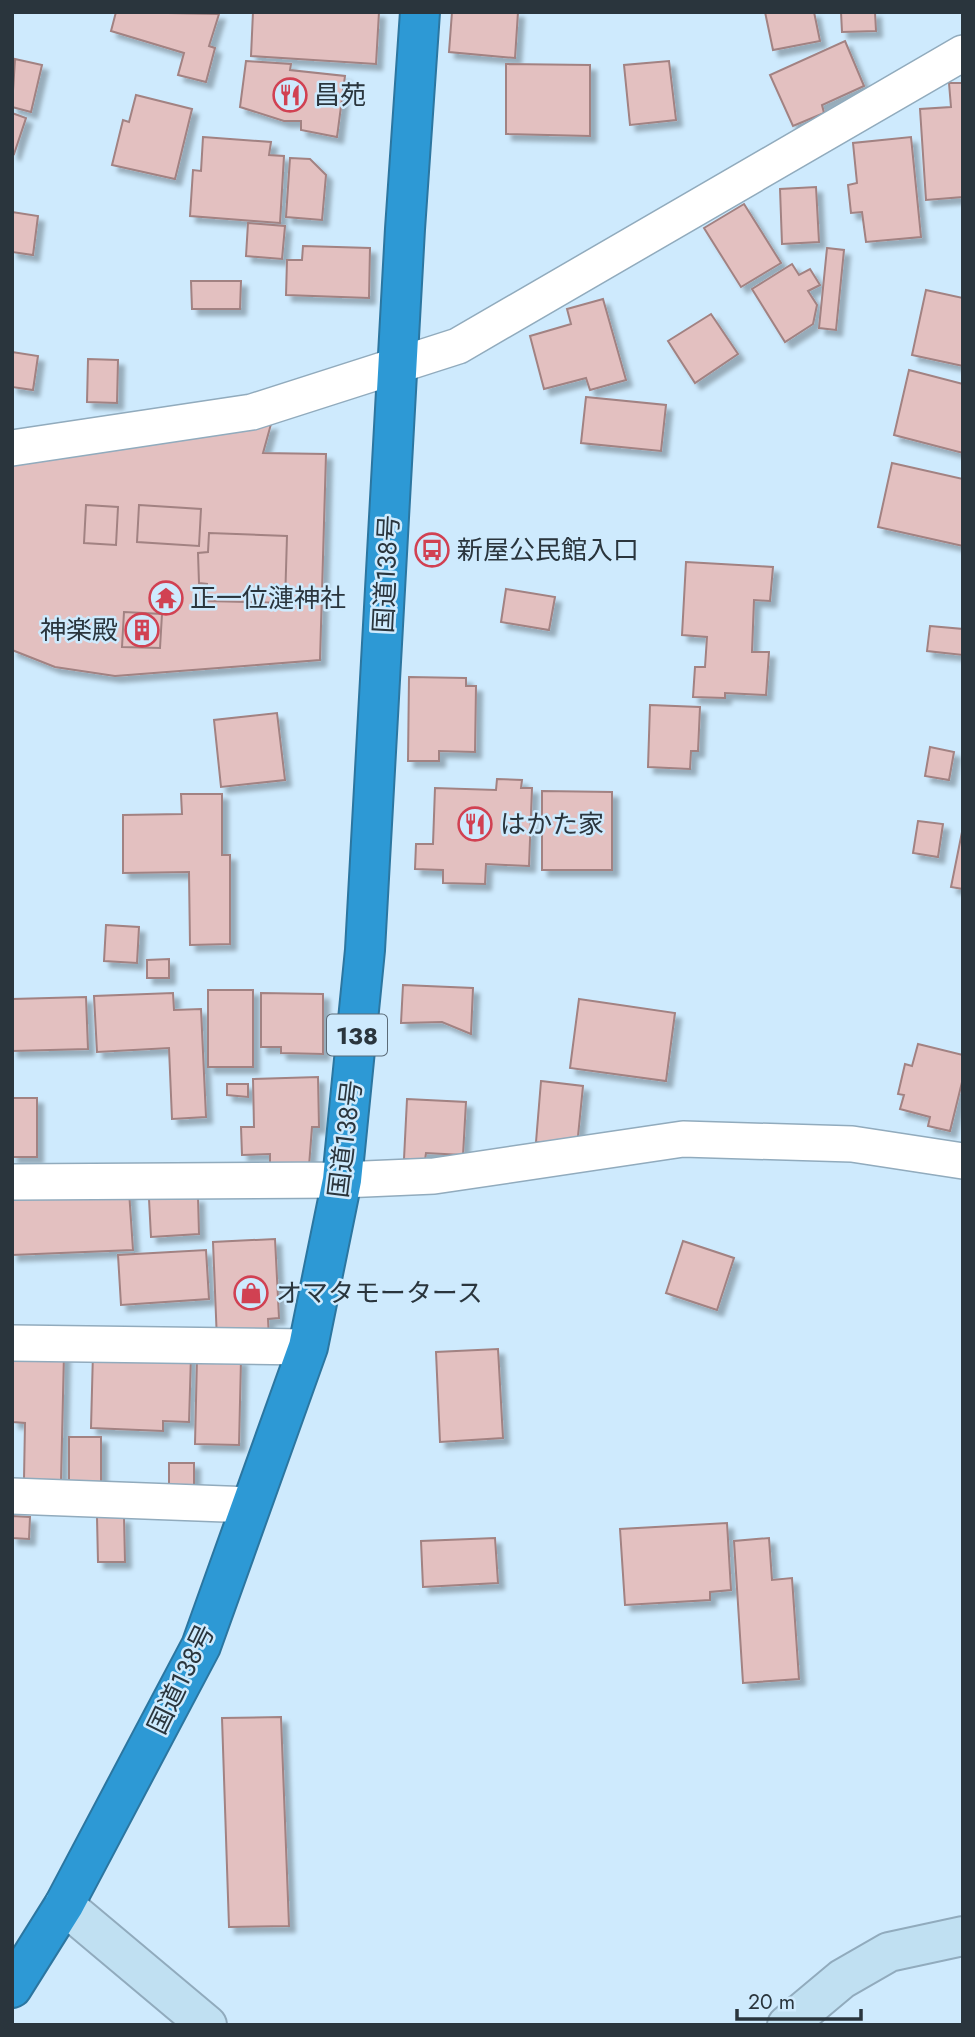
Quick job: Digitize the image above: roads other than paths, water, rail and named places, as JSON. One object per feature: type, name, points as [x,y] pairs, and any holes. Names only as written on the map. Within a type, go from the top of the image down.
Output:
[{"type":"highway","name":"国道138号","points":[[12,1988],[64,1905],[201,1647],[308,1347],[342,1180],[365,950],[421,12]]},
{"type":"street","points":[[12,448],[252,412],[458,346],[963,53]]},
{"type":"street","points":[[12,1182],[342,1180],[435,1176],[683,1139],[852,1144],[963,1161]]},
{"type":"street","points":[[12,1343],[308,1347]]},
{"type":"street","points":[[12,1496],[252,1505]]},
{"type":"street","points":[[64,1905],[207,2025]]},
{"type":"street","points":[[788,2025],[842,1979],[889,1952],[963,1936]]},
{"type":"place","name":"昌苑","points":[[290,95]]},
{"type":"place","name":"新屋公民館入口","points":[[432,550]]},
{"type":"place","name":"正一位漣神社","points":[[166,598]]},
{"type":"place","name":"神楽殿","points":[[142,630]]},
{"type":"place","name":"はかた家","points":[[475,824]]},
{"type":"place","name":"オマタモータース","points":[[251,1293]]}]
